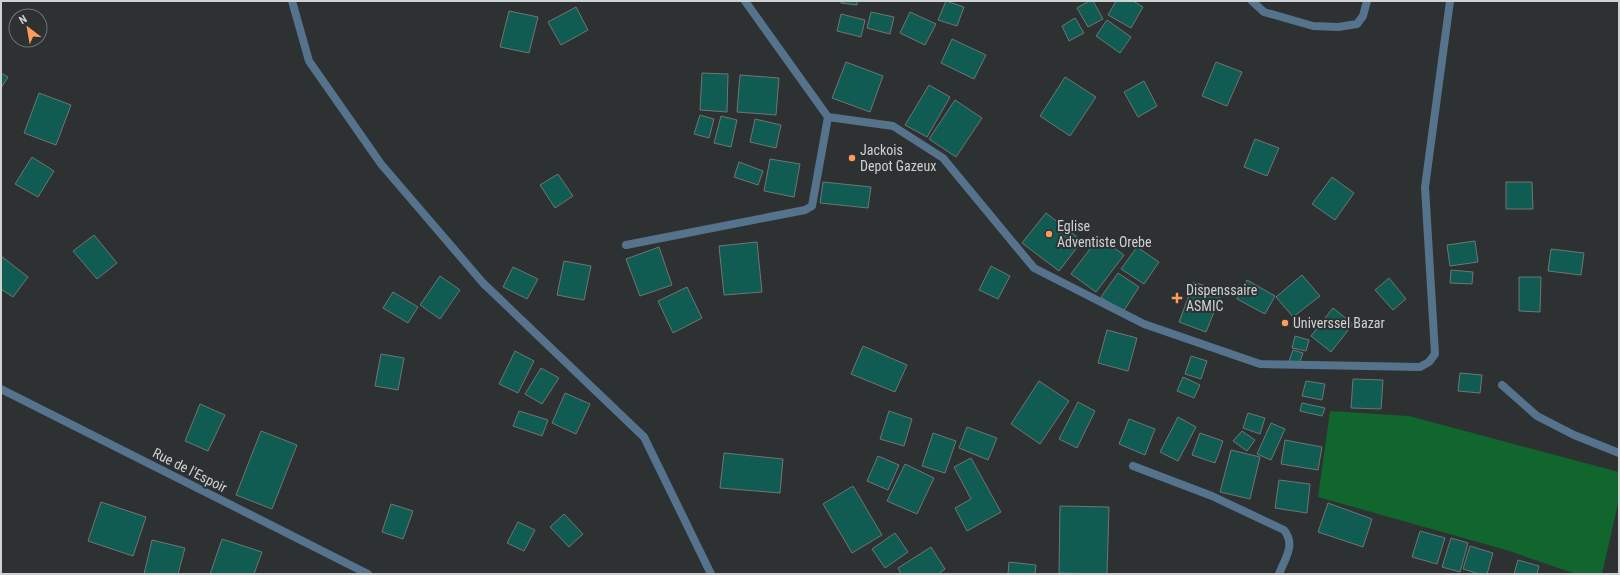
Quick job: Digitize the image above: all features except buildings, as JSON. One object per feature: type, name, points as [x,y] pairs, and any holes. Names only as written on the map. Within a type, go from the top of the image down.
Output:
[{"type":"street","points":[[292,1],[308,61],[381,164],[483,283],[644,437],[712,574]]},
{"type":"street","points":[[626,245],[805,210],[812,206],[828,117],[745,1]]},
{"type":"street","points":[[1252,1],[1264,12],[1313,26],[1338,27],[1357,24],[1363,16],[1367,1]]},
{"type":"street","points":[[828,117],[893,126],[942,158],[1034,268],[1144,324],[1260,364],[1420,367],[1429,362],[1435,354],[1425,187],[1450,1]]},
{"type":"street","points":[[1502,385],[1537,416],[1574,435],[1619,453]]},
{"type":"street","name":"Rue de l'Espoir","points":[[1,389],[368,574]]},
{"type":"street","points":[[1133,466],[1212,496],[1284,530],[1290,536],[1291,544],[1279,574]]},
{"type":"green space","points":[[1330,411],[1409,416],[1619,472],[1619,499],[1602,574],[1576,574],[1506,550],[1318,497]]},
{"type":"place","name":"Jackois Depot Gazeux","points":[[852,158]]},
{"type":"place","name":"Eglise Adventiste Orebe","points":[[1049,234]]},
{"type":"place","name":"Dispenssaire ASMIC","points":[[1177,298]]},
{"type":"place","name":"Universsel Bazar","points":[[1285,323]]}]
